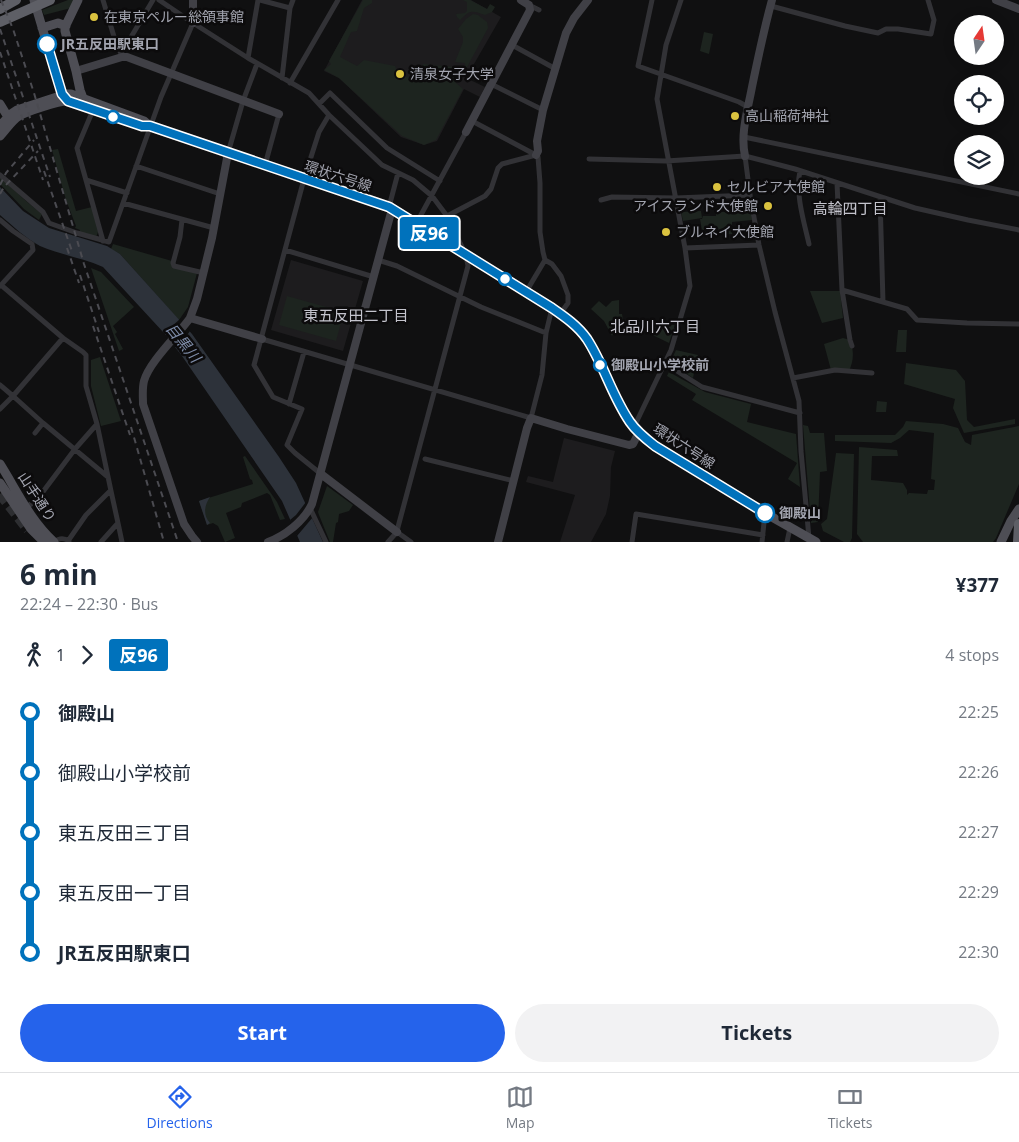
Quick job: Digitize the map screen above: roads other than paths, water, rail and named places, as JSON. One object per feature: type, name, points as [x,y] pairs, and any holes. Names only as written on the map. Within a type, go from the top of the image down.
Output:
[{"type":"highway","points":[[0,22],[34,3],[50,0]]},
{"type":"highway","points":[[0,9],[14,1]]},
{"type":"highway","points":[[1019,524],[1019,539]]},
{"type":"main road","points":[[78,0],[66,26],[65,33],[83,98]]},
{"type":"main road","points":[[34,3],[67,93]]},
{"type":"main road","points":[[42,28],[58,23],[66,26]]},
{"type":"main road","points":[[0,136],[12,122],[23,114],[57,103],[67,93],[76,71]]},
{"type":"main road","points":[[0,126],[17,110],[67,93]]},
{"type":"main road","name":"環状六号線","points":[[67,93],[144,120],[150,126]]},
{"type":"main road","name":"環状六号線","points":[[67,93],[93,110],[142,126],[150,126],[390,208],[552,308],[577,328],[587,339],[623,410],[636,430],[655,446],[812,540]]},
{"type":"main road","points":[[0,104],[8,117]]},
{"type":"main road","name":"山手通り","points":[[0,464],[26,507],[44,532],[54,542]]},
{"type":"main road","name":"山手通り","points":[[0,483],[38,539]]},
{"type":"main road","points":[[1001,542],[1019,509]]},
{"type":"main road","points":[[1001,542],[1008,537],[1019,539]]},
{"type":"street","points":[[103,0],[122,56]]},
{"type":"street","points":[[122,56],[153,0]]},
{"type":"street","points":[[159,0],[257,64],[309,93],[329,116],[382,165],[412,180],[432,196],[448,216],[466,255],[468,266],[397,532],[388,542]]},
{"type":"street","points":[[0,175],[43,212],[49,223],[109,242],[150,126],[193,23],[193,0]]},
{"type":"street","points":[[248,58],[259,0],[290,8]]},
{"type":"street","points":[[282,78],[290,8],[293,0]]},
{"type":"street","points":[[290,83],[338,0]]},
{"type":"street","points":[[521,0],[539,10]]},
{"type":"street","points":[[536,155],[543,110],[554,68],[566,33],[574,18],[588,0]]},
{"type":"street","points":[[652,0],[638,66],[739,102],[748,107]]},
{"type":"street","points":[[187,321],[262,339],[567,429],[633,444],[636,430],[666,364],[690,286],[658,99],[666,45],[681,0]]},
{"type":"street","points":[[812,540],[801,451],[799,401],[759,245],[745,156],[744,137],[748,107],[760,47],[771,3],[845,26],[878,33],[886,29],[892,29],[931,34],[934,20],[928,0]]},
{"type":"street","points":[[996,0],[1019,9]]},
{"type":"street","points":[[416,224],[512,45],[530,10],[529,5]]},
{"type":"street","points":[[512,45],[554,68]]},
{"type":"street","points":[[76,71],[122,56],[127,57],[279,114],[265,166]]},
{"type":"street","points":[[197,542],[184,524],[143,404],[142,391],[149,368],[187,321],[197,300],[214,228],[228,153],[243,101],[257,64]]},
{"type":"street","points":[[491,84],[543,110]]},
{"type":"street","points":[[319,104],[330,93],[387,148],[440,181]]},
{"type":"street","points":[[93,110],[77,148],[104,241]]},
{"type":"street","points":[[329,116],[319,132],[304,179],[254,365],[273,397],[302,409],[287,445],[294,453],[411,542]]},
{"type":"street","points":[[472,121],[536,155],[539,160],[541,237],[545,260],[526,292]]},
{"type":"street","points":[[744,137],[1019,194]]},
{"type":"street","points":[[426,231],[448,216],[485,196],[491,189],[498,168],[502,164],[536,155]]},
{"type":"street","points":[[589,160],[669,160],[745,156],[800,170],[915,208],[1019,230]]},
{"type":"street","points":[[136,166],[220,194]]},
{"type":"street","points":[[800,170],[798,184],[809,244]]},
{"type":"street","points":[[268,542],[293,528],[310,510],[374,277],[398,173]]},
{"type":"street","points":[[86,180],[126,193]]},
{"type":"street","points":[[837,183],[842,290],[852,346]]},
{"type":"street","points":[[601,200],[612,197],[676,198],[750,195]]},
{"type":"street","points":[[880,197],[883,302]]},
{"type":"street","points":[[123,203],[214,228]]},
{"type":"street","points":[[0,220],[32,244],[33,250],[0,285],[62,338],[86,355],[86,386],[97,424],[122,542]]},
{"type":"street","points":[[182,220],[174,266],[204,273]]},
{"type":"street","points":[[685,248],[759,245]]},
{"type":"street","points":[[285,250],[374,277]]},
{"type":"street","points":[[378,260],[391,263],[481,307],[546,333]]},
{"type":"street","points":[[545,260],[557,270],[567,291],[568,303],[560,314]]},
{"type":"street","points":[[842,290],[906,309],[917,320],[1019,324]]},
{"type":"street","points":[[498,542],[542,375],[546,333],[552,308]]},
{"type":"street","points":[[0,409],[62,338]]},
{"type":"street","points":[[289,404],[304,352]]},
{"type":"street","points":[[666,364],[702,387],[800,413]]},
{"type":"street","points":[[793,378],[835,370],[872,373]]},
{"type":"street","points":[[0,385],[108,478]]},
{"type":"street","points":[[35,433],[43,423]]},
{"type":"street","points":[[26,507],[36,500],[75,449],[97,424]]},
{"type":"street","points":[[425,459],[514,481]]},
{"type":"street","points":[[54,542],[58,538],[69,541],[86,515],[111,491]]},
{"type":"street","points":[[310,510],[326,542]]},
{"type":"street","points":[[762,542],[765,513]]},
{"type":"street","points":[[632,542],[636,514],[763,535]]},
{"type":"street","points":[[101,542],[118,523]]},
{"type":"street","points":[[787,542],[790,528]]},
{"type":"water","name":"目黒川","points":[[0,187],[23,211],[49,228],[107,246],[120,254],[192,334],[279,457],[296,483],[323,542],[300,542],[282,501],[182,356],[164,333],[103,267],[40,246],[24,236],[0,215]]},
{"type":"water","points":[[210,497],[205,510],[206,517],[210,523],[207,525],[199,501]]},
{"type":"tunnel","points":[[0,494],[28,530]]},
{"type":"railway","points":[[1,0],[13,29],[34,93],[84,264],[178,542]]},
{"type":"railway","points":[[0,29],[50,177]]},
{"type":"railway","points":[[0,52],[43,180]]},
{"type":"railway","points":[[0,185],[6,173],[34,140]]},
{"type":"railway","points":[[0,194],[4,187],[38,151]]},
{"type":"railway","points":[[44,171],[73,254]]},
{"type":"railway","points":[[67,248],[79,283]]},
{"type":"railway","points":[[80,275],[99,332]]},
{"type":"railway","points":[[93,326],[130,435]]},
{"type":"railway","points":[[131,427],[164,542]]},
{"type":"place","name":"在東京ペルー総領事館","points":[[94,17]]},
{"type":"place","name":"JR五反田駅東口","points":[[47,44]]},
{"type":"place","name":"清泉女子大学","points":[[400,74]]},
{"type":"place","name":"高山稲荷神社","points":[[735,116]]},
{"type":"place","name":"セルビア大使館","points":[[717,187]]},
{"type":"place","name":"アイスランド大使館","points":[[768,206]]},
{"type":"place","name":"ブルネイ大使館","points":[[666,232]]},
{"type":"place","name":"御殿山小学校前","points":[[600,365]]},
{"type":"place","name":"御殿山","points":[[765,513]]},
{"type":"district","name":"高輪四丁目","points":[[850,209]]},
{"type":"district","name":"東五反田二丁目","points":[[356,316]]},
{"type":"district","name":"北品川六丁目","points":[[655,327]]}]
